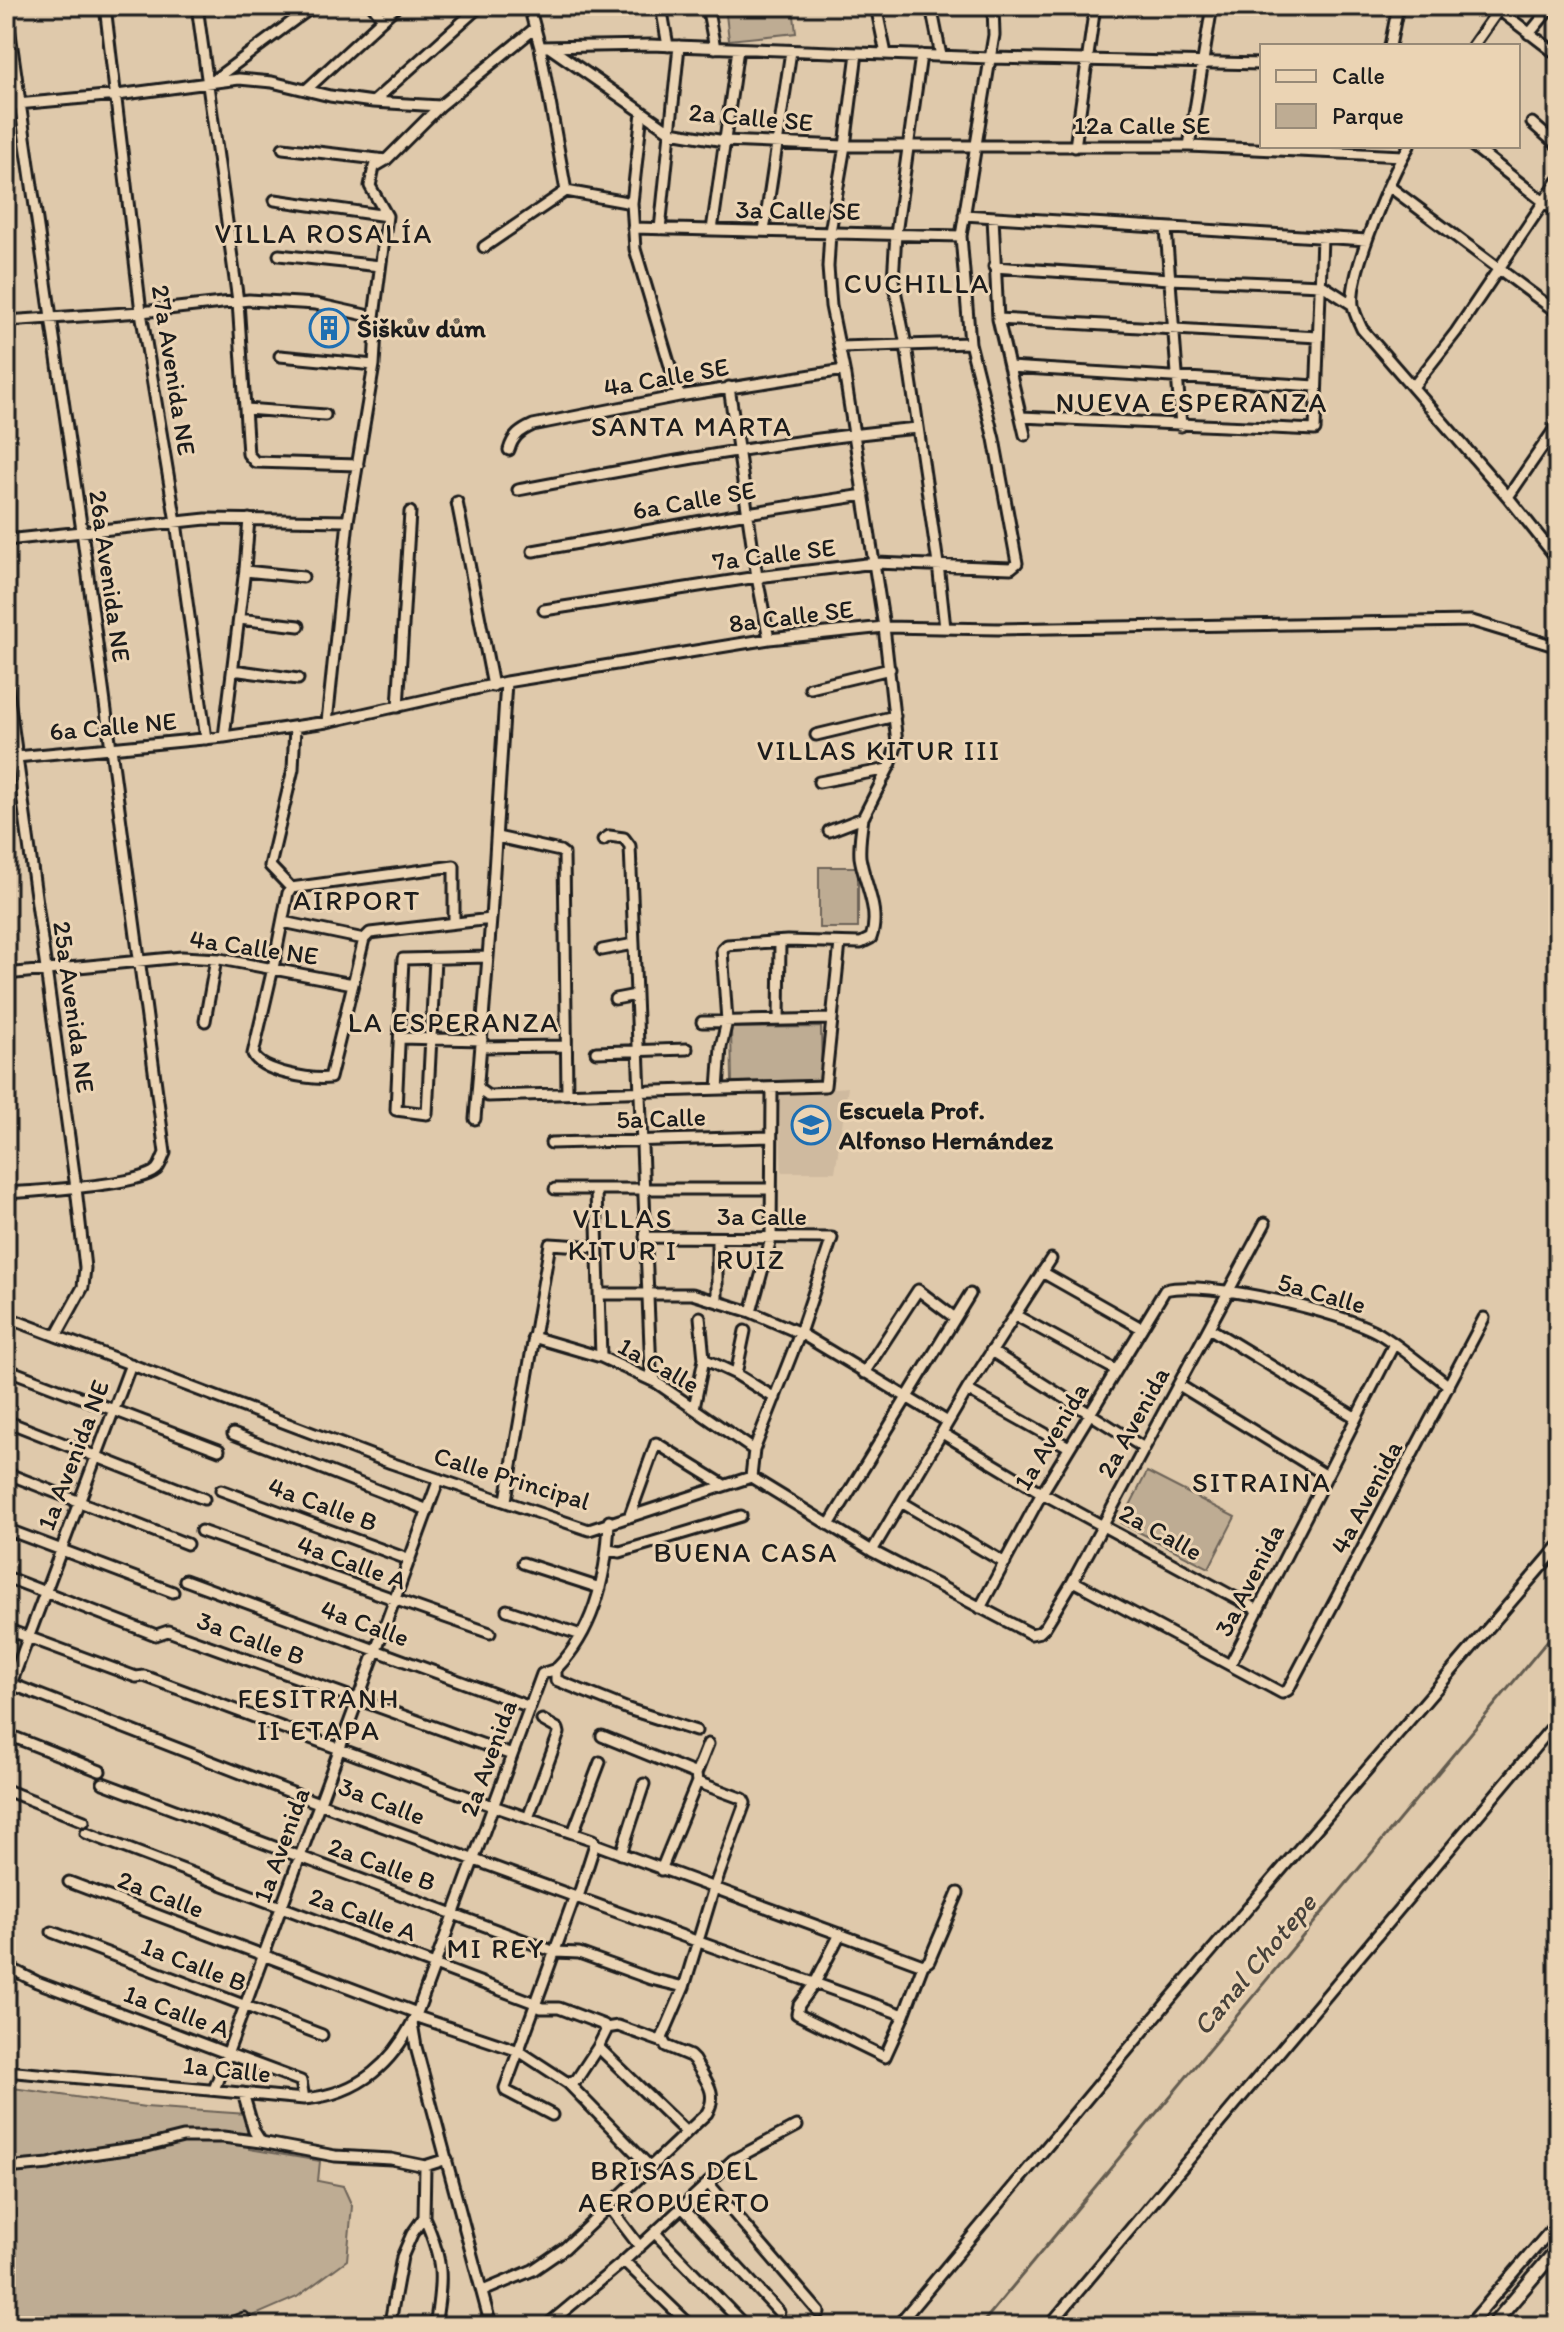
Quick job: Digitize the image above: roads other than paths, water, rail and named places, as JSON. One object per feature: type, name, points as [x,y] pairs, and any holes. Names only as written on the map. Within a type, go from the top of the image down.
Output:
[{"type":"street","name":"26a Avenida NE","points":[[6,6],[82,531],[165,1153],[158,1169],[143,1176],[76,1188]]},
{"type":"street","name":"27a Avenida NE","points":[[105,6],[141,312],[176,522],[206,739]]},
{"type":"street","points":[[197,6],[238,301],[248,454],[255,462],[358,465]]},
{"type":"street","points":[[295,6],[297,18]]},
{"type":"street","points":[[208,84],[314,6]]},
{"type":"street","points":[[373,6],[383,19]]},
{"type":"street","points":[[307,89],[397,6]]},
{"type":"street","points":[[373,102],[480,6]]},
{"type":"street","points":[[529,6],[534,29],[544,47],[566,191]]},
{"type":"street","points":[[572,6],[661,6],[673,46],[671,132],[660,229]]},
{"type":"street","points":[[707,6],[715,48]]},
{"type":"street","points":[[876,6],[886,54]]},
{"type":"street","points":[[931,6],[941,56]]},
{"type":"street","points":[[840,347],[970,343],[961,236],[994,35],[993,6]]},
{"type":"street","points":[[1075,147],[1095,6]]},
{"type":"street","points":[[1189,146],[1212,6]]},
{"type":"street","points":[[1390,44],[1398,6]]},
{"type":"street","points":[[1529,34],[1552,6]]},
{"type":"street","points":[[1474,44],[1496,8],[1558,55]]},
{"type":"street","points":[[327,722],[348,521],[374,365],[374,317],[387,216],[370,186],[374,167],[386,160],[440,106],[534,29]]},
{"type":"street","points":[[544,47],[673,46],[1260,64]]},
{"type":"street","name":"2a Calle SE","points":[[544,47],[671,132],[724,141],[778,145],[977,147]]},
{"type":"street","points":[[712,230],[738,49]]},
{"type":"street","points":[[764,231],[791,51]]},
{"type":"street","points":[[718,1089],[721,1047],[727,1021],[722,950],[727,945],[780,942],[861,943],[871,938],[875,928],[870,888],[860,855],[863,818],[888,769],[897,743],[875,563],[831,306],[828,267],[830,232],[857,53]]},
{"type":"street","points":[[921,55],[896,234],[893,280],[906,345],[945,628]]},
{"type":"street","points":[[6,105],[239,79],[373,102],[440,106]]},
{"type":"street","points":[[642,112],[632,203],[635,249],[679,396]]},
{"type":"street","points":[[1532,123],[1558,146]]},
{"type":"street","name":"12a Calle SE","points":[[977,147],[1260,148]]},
{"type":"street","points":[[283,148],[386,160]]},
{"type":"street","name":"12a Calle SE","points":[[1263,148],[1373,151],[1403,156]]},
{"type":"street","points":[[1408,148],[1367,240],[1359,264],[1353,305],[1362,329],[1508,497],[1558,560]]},
{"type":"street","points":[[1476,148],[1558,213]]},
{"type":"street","points":[[1413,387],[1456,332],[1558,181]]},
{"type":"street","points":[[1390,187],[1558,313]]},
{"type":"street","points":[[484,247],[566,191],[632,203]]},
{"type":"street","points":[[275,200],[387,216]]},
{"type":"street","points":[[964,215],[1367,240]]},
{"type":"street","points":[[993,217],[998,319],[1025,435]]},
{"type":"street","name":"3a Calle SE","points":[[633,228],[961,236]]},
{"type":"street","points":[[1166,229],[1181,426]]},
{"type":"street","points":[[1021,417],[1315,430],[1322,237]]},
{"type":"street","points":[[279,255],[380,266]]},
{"type":"street","points":[[994,267],[1322,285],[1353,305]]},
{"type":"street","points":[[6,321],[141,312],[238,301],[316,304],[374,317]]},
{"type":"street","points":[[998,319],[1318,337]]},
{"type":"street","name":"7a Calle SE","points":[[544,610],[757,577],[875,563],[1011,568],[1017,563],[1015,549],[994,439],[970,343]]},
{"type":"street","points":[[280,356],[374,365]]},
{"type":"street","points":[[1009,367],[1316,386]]},
{"type":"street","name":"4a Calle SE","points":[[509,450],[512,440],[520,431],[533,425],[729,387],[844,370]]},
{"type":"street","points":[[729,387],[769,639]]},
{"type":"street","points":[[246,409],[325,415]]},
{"type":"street","points":[[1508,497],[1558,424]]},
{"type":"street","points":[[518,490],[738,450],[918,428]]},
{"type":"street","name":"6a Calle SE","points":[[533,551],[864,495]]},
{"type":"street","points":[[457,502],[493,686]]},
{"type":"street","points":[[398,707],[410,512]]},
{"type":"street","points":[[224,737],[249,519]]},
{"type":"street","points":[[6,540],[176,522],[249,519],[348,521]]},
{"type":"street","points":[[245,571],[303,577]]},
{"type":"street","points":[[239,619],[299,626]]},
{"type":"street","name":"8a Calle SE","points":[[398,707],[506,682],[769,639],[884,627],[1194,627],[1472,621],[1558,647]]},
{"type":"street","points":[[810,688],[890,669]]},
{"type":"street","points":[[233,670],[298,679]]},
{"type":"street","name":"25a Avenida NE","points":[[6,677],[12,758],[47,971],[85,1268],[83,1287],[56,1336]]},
{"type":"street","points":[[475,1119],[506,682]]},
{"type":"street","name":"6a Calle NE","points":[[12,758],[224,737],[327,722],[398,707]]},
{"type":"street","points":[[816,735],[895,716]]},
{"type":"street","points":[[291,888],[270,866],[293,769],[295,727]]},
{"type":"street","points":[[819,782],[888,769]]},
{"type":"street","points":[[829,831],[863,818]]},
{"type":"street","points":[[603,840],[609,836],[624,838],[630,846],[648,1293],[646,1374]]},
{"type":"street","points":[[497,837],[564,854],[567,1093]]},
{"type":"street","points":[[291,888],[454,866],[454,922]]},
{"type":"street","points":[[291,888],[253,1054],[264,1067],[317,1079],[330,1078],[364,939],[370,933],[491,919]]},
{"type":"street","points":[[283,922],[364,939]]},
{"type":"street","points":[[779,1020],[780,942]]},
{"type":"street","points":[[478,1089],[488,1096],[825,1086],[840,943]]},
{"type":"street","points":[[602,950],[634,944]]},
{"type":"street","name":"4a Calle NE","points":[[6,974],[182,957],[216,959],[353,984]]},
{"type":"street","points":[[435,959],[427,1114],[396,1110],[403,959],[488,957]]},
{"type":"street","points":[[205,1021],[216,959]]},
{"type":"street","points":[[615,999],[636,995]]},
{"type":"street","points":[[702,1022],[832,1019]]},
{"type":"street","points":[[400,1038],[565,1046]]},
{"type":"street","points":[[596,1052],[687,1049]]},
{"type":"street","points":[[751,1312],[771,1239],[772,1089]]},
{"type":"street","name":"5a Calle","points":[[551,1143],[771,1137]]},
{"type":"street","points":[[6,1193],[76,1188]]},
{"type":"street","points":[[555,1189],[771,1189]]},
{"type":"street","points":[[596,1191],[601,1357]]},
{"type":"street","name":"2a Avenida","points":[[980,1608],[1031,1634],[1045,1627],[1073,1581],[1265,1223]]},
{"type":"street","name":"3a Calle","points":[[645,1237],[832,1238],[800,1333]]},
{"type":"street","points":[[717,1238],[717,1300]]},
{"type":"street","points":[[506,1500],[550,1244],[598,1247]]},
{"type":"street","points":[[872,1551],[967,1390],[1051,1259]]},
{"type":"street","points":[[1042,1272],[1141,1328]]},
{"type":"street","points":[[864,1373],[918,1290],[955,1318]]},
{"type":"street","name":"5a Calle","points":[[1165,1290],[1229,1290],[1329,1313],[1378,1333],[1449,1386]]},
{"type":"street","name":"1a Avenida","points":[[980,1608],[1042,1493],[1165,1290]]},
{"type":"street","points":[[599,1294],[692,1294],[751,1312],[800,1333],[948,1422]]},
{"type":"street","points":[[829,1525],[970,1294]]},
{"type":"street","points":[[1015,1315],[1116,1370]]},
{"type":"street","name":"Calle Principal","points":[[6,1317],[439,1479],[589,1530],[751,1477]]},
{"type":"street","points":[[694,1408],[704,1359],[700,1317]]},
{"type":"street","name":"4a Avenida","points":[[1230,1665],[1282,1693],[1288,1690],[1484,1318]]},
{"type":"street","points":[[1209,1328],[1355,1417]]},
{"type":"street","points":[[736,1374],[745,1331]]},
{"type":"street","points":[[800,1333],[754,1450],[751,1477],[872,1551],[980,1608]]},
{"type":"street","name":"1a Calle","points":[[533,1337],[646,1374],[754,1450]]},
{"type":"street","name":"3a Avenida","points":[[1230,1665],[1394,1344]]},
{"type":"street","points":[[991,1351],[1144,1448]]},
{"type":"street","points":[[704,1359],[775,1398]]},
{"type":"street","name":"1a Avenida NE","points":[[6,1697],[8,1683],[28,1638],[131,1364]]},
{"type":"street","points":[[6,1369],[219,1450]]},
{"type":"street","points":[[1179,1385],[1327,1476]]},
{"type":"street","points":[[967,1390],[1069,1447]]},
{"type":"street","points":[[6,1421],[204,1499]]},
{"type":"street","name":"2a Calle","points":[[942,1433],[1042,1493],[1258,1610]]},
{"type":"street","points":[[233,1434],[428,1510]]},
{"type":"street","points":[[630,1515],[656,1443],[724,1485]]},
{"type":"street","points":[[6,1473],[187,1544]]},
{"type":"street","name":"1a Avenida","points":[[214,2090],[439,1479]]},
{"type":"street","name":"4a Calle B","points":[[221,1490],[410,1560]]},
{"type":"street","points":[[903,1503],[1005,1563]]},
{"type":"street","points":[[608,1550],[620,1552],[741,1516]]},
{"type":"street","name":"2a Avenida","points":[[415,2017],[542,1674],[556,1670],[591,1615],[608,1550],[609,1521]]},
{"type":"street","points":[[6,1529],[173,1592]]},
{"type":"street","name":"4a Calle A","points":[[201,1531],[490,1633]]},
{"type":"street","points":[[897,2326],[1171,1998],[1558,1547]]},
{"type":"street","points":[[523,1563],[600,1588]]},
{"type":"street","name":"3a Calle B","points":[[6,1577],[156,1635],[168,1631],[512,1755]]},
{"type":"street","name":"4a Calle","points":[[185,1580],[530,1707]]},
{"type":"street","points":[[1073,1581],[1230,1665]]},
{"type":"street","points":[[507,1610],[581,1635]]},
{"type":"street","points":[[6,1629],[136,1677],[144,1676],[593,1840],[595,1844],[661,1870],[923,1965]]},
{"type":"street","points":[[556,1670],[556,1680],[592,1696],[696,1731]]},
{"type":"street","name":"3a Calle","points":[[8,1683],[474,1860],[904,2015]]},
{"type":"street","points":[[528,1818],[559,1733],[558,1729],[542,1720]]},
{"type":"street","points":[[1049,2326],[1558,1720]]},
{"type":"street","points":[[6,1734],[100,1771]]},
{"type":"street","points":[[602,1736],[743,1799],[745,1803],[663,2042]]},
{"type":"street","points":[[661,1870],[708,1744]]},
{"type":"street","points":[[573,1833],[600,1762]]},
{"type":"street","name":"2a Calle B","points":[[103,1783],[555,1952],[579,1953],[651,1979],[684,1987]]},
{"type":"street","points":[[621,1854],[644,1784]]},
{"type":"street","points":[[6,1790],[84,1821]]},
{"type":"street","name":"2a Calle A","points":[[86,1833],[435,1964],[541,2008],[559,2008],[606,2028],[618,2026],[663,2042],[690,2056],[713,2096],[707,2113],[686,2132]]},
{"type":"street","points":[[552,2115],[506,2091],[535,2003],[573,1901],[578,1897],[595,1844]]},
{"type":"street","name":"2a Calle","points":[[69,1882],[415,2017],[519,2051],[568,2083],[649,2166]]},
{"type":"street","points":[[840,1934],[815,1983],[799,2005],[797,2014],[885,2057],[923,1965],[929,1961],[958,1893]]},
{"type":"street","name":"1a Calle B","points":[[52,1932],[322,2035]]},
{"type":"street","name":"1a Calle A","points":[[6,1966],[22,1975],[301,2081],[304,2099]]},
{"type":"street","points":[[415,2017],[416,2047],[491,2326]]},
{"type":"street","name":"1a Calle","points":[[6,2071],[304,2099],[326,2097],[360,2084],[397,2049],[415,2017]]},
{"type":"street","points":[[568,2083],[577,2079],[598,2047],[606,2028]]},
{"type":"street","points":[[483,2291],[533,2270],[565,2248],[686,2132],[598,2047]]},
{"type":"street","points":[[243,2093],[254,2131],[261,2142]]},
{"type":"street","points":[[546,2326],[640,2247],[733,2160],[797,2126]]},
{"type":"street","points":[[6,2168],[49,2164],[183,2137],[223,2137],[335,2156],[391,2159],[425,2166],[447,2159]]},
{"type":"street","points":[[425,2166],[424,2217],[437,2245],[442,2270],[435,2326]]},
{"type":"street","points":[[708,2183],[819,2312]]},
{"type":"street","points":[[608,2205],[640,2247]]},
{"type":"street","points":[[682,2207],[779,2312]]},
{"type":"street","points":[[384,2326],[391,2317],[402,2257],[424,2217]]},
{"type":"street","points":[[1468,2326],[1558,2222]]},
{"type":"street","points":[[655,2233],[745,2326]]},
{"type":"street","points":[[1492,2326],[1558,2248]]},
{"type":"street","points":[[624,2261],[691,2326]]},
{"type":"street","points":[[224,2326],[244,2318]]},
{"type":"waterway","name":"Canal Chotepe","points":[[980,2326],[1558,1628]]},
{"type":"place","name":"Šiškův dům","points":[[329,328]]},
{"type":"place","name":"Escuela Prof. Alfonso Hernández","points":[[811,1125]]},
{"type":"district","name":"VILLA ROSALÍA","points":[[324,233]]},
{"type":"district","name":"CUCHILLA","points":[[917,283]]},
{"type":"district","name":"NUEVA ESPERANZA","points":[[1192,402]]},
{"type":"district","name":"SANTA MARTA","points":[[692,426]]},
{"type":"district","name":"VILLAS KITUR III","points":[[879,750]]},
{"type":"district","name":"AIRPORT","points":[[357,900]]},
{"type":"district","name":"LA ESPERANZA","points":[[454,1022]]},
{"type":"district","name":"VILLAS KITUR I","points":[[623,1234]]},
{"type":"district","name":"RUIZ","points":[[751,1259]]},
{"type":"district","name":"SITRAINA","points":[[1262,1482]]},
{"type":"district","name":"BUENA CASA","points":[[746,1552]]},
{"type":"district","name":"FESITRANH II ETAPA","points":[[319,1714]]},
{"type":"district","name":"MI REY","points":[[496,1948]]},
{"type":"district","name":"BRISAS DEL AEROPUERTO","points":[[675,2186]]}]
